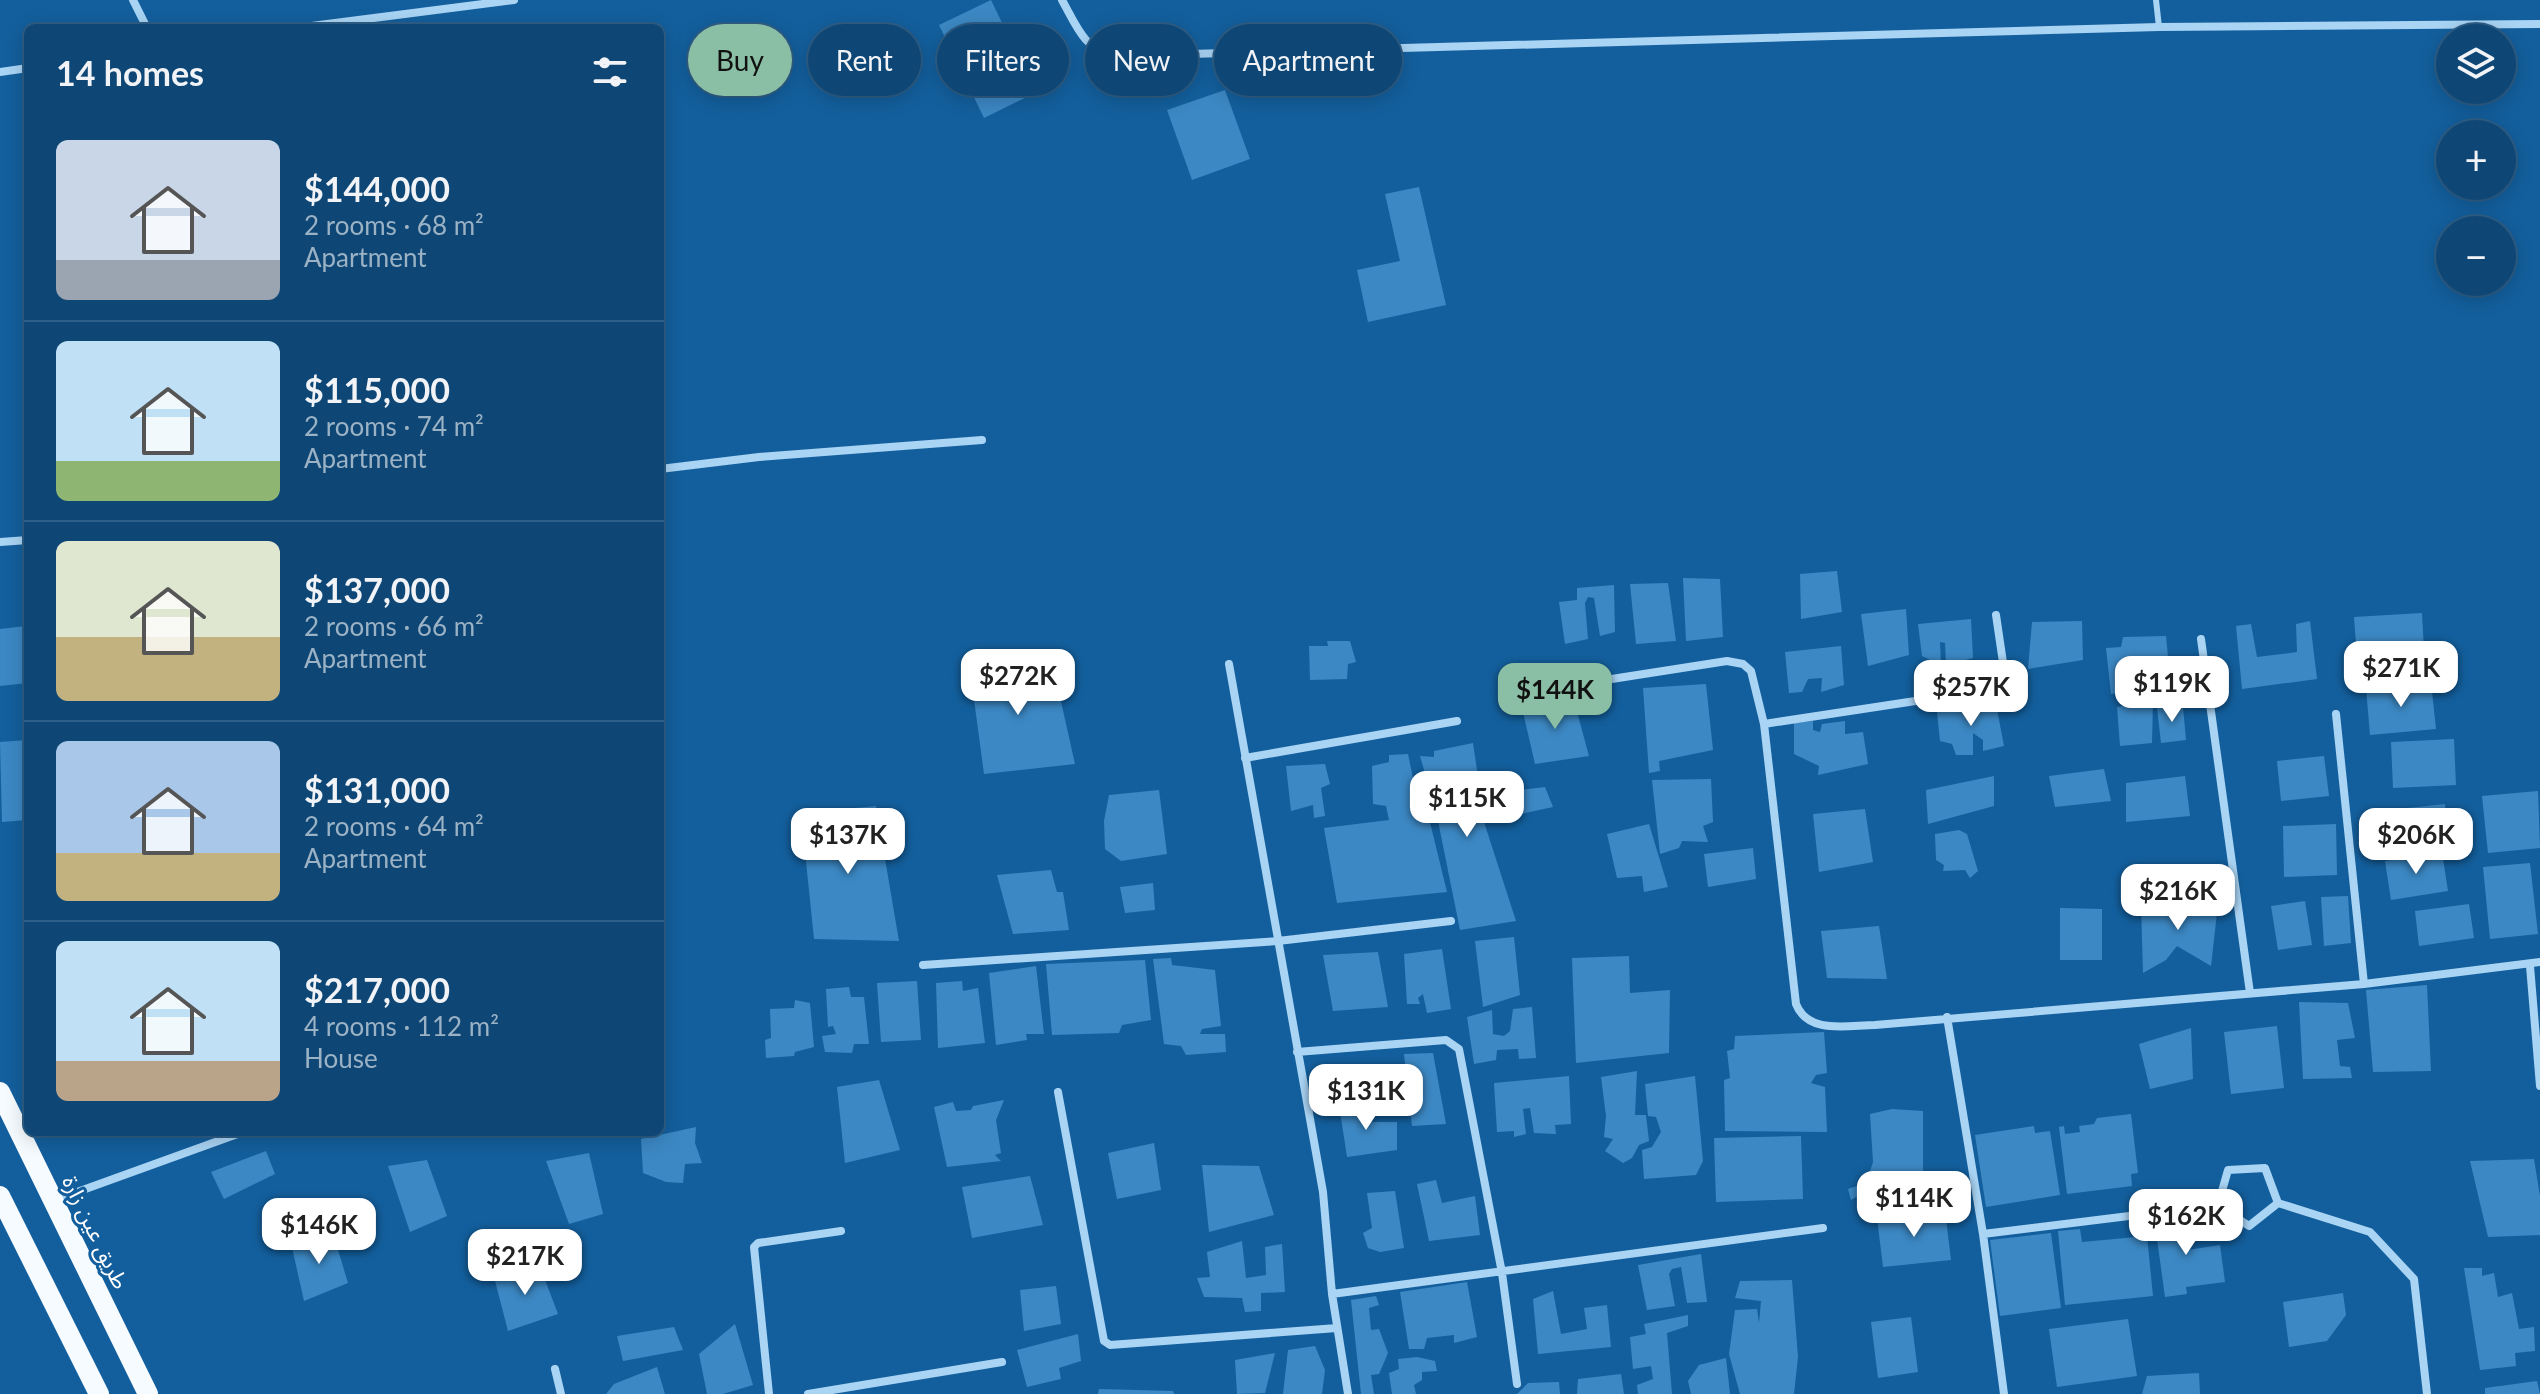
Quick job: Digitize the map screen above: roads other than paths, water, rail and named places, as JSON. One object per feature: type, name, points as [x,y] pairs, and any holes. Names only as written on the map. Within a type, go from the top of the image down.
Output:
[{"type":"main road","name":"طريق عين زارة","points":[[0,1092],[148,1394]]},
{"type":"main road","points":[[0,1196],[99,1394]]},
{"type":"street","points":[[133,0],[145,24]]},
{"type":"street","points":[[327,24],[514,0]]},
{"type":"street","points":[[1062,0],[1085,42],[1099,52],[1116,56],[2159,27],[2540,24]]},
{"type":"street","points":[[0,72],[24,69]]},
{"type":"street","points":[[664,469],[759,457],[982,440]]},
{"type":"street","points":[[0,542],[24,540]]},
{"type":"street","points":[[1764,724],[1991,693],[2001,688],[2005,676],[1996,615]]},
{"type":"street","points":[[2201,639],[2250,993]]},
{"type":"street","points":[[1554,688],[1727,661],[1743,664],[1751,671],[1764,724],[1792,977],[1800,1014],[1822,1026],[2364,984],[2530,966],[2540,962]]},
{"type":"street","points":[[1229,664],[1323,1192],[1332,1294],[1348,1394]]},
{"type":"street","points":[[2336,714],[2364,984]]},
{"type":"street","points":[[1245,758],[1457,721]]},
{"type":"street","points":[[923,965],[1278,941],[1451,921]]},
{"type":"street","points":[[2530,966],[2540,1086]]},
{"type":"street","points":[[1947,1017],[1983,1234],[2004,1394]]},
{"type":"street","points":[[1297,1052],[1446,1040],[1459,1049],[1502,1273],[1517,1384]]},
{"type":"street","points":[[1058,1092],[1104,1341],[1110,1345],[1337,1328]]},
{"type":"street","points":[[54,1201],[232,1136]]},
{"type":"street","points":[[2218,1205],[2228,1170],[2265,1168],[2278,1203]]},
{"type":"street","points":[[1983,1234],[2218,1205],[2249,1226],[2278,1203]]},
{"type":"street","points":[[2278,1203],[2370,1232],[2414,1279],[2427,1394]]},
{"type":"street","points":[[1332,1294],[1823,1228]]},
{"type":"street","points":[[769,1394],[754,1247],[758,1243],[841,1231]]},
{"type":"street","points":[[808,1394],[1002,1362]]},
{"type":"street","points":[[555,1369],[561,1394]]},
{"type":"lane","points":[[2156,0],[2159,27]]}]
